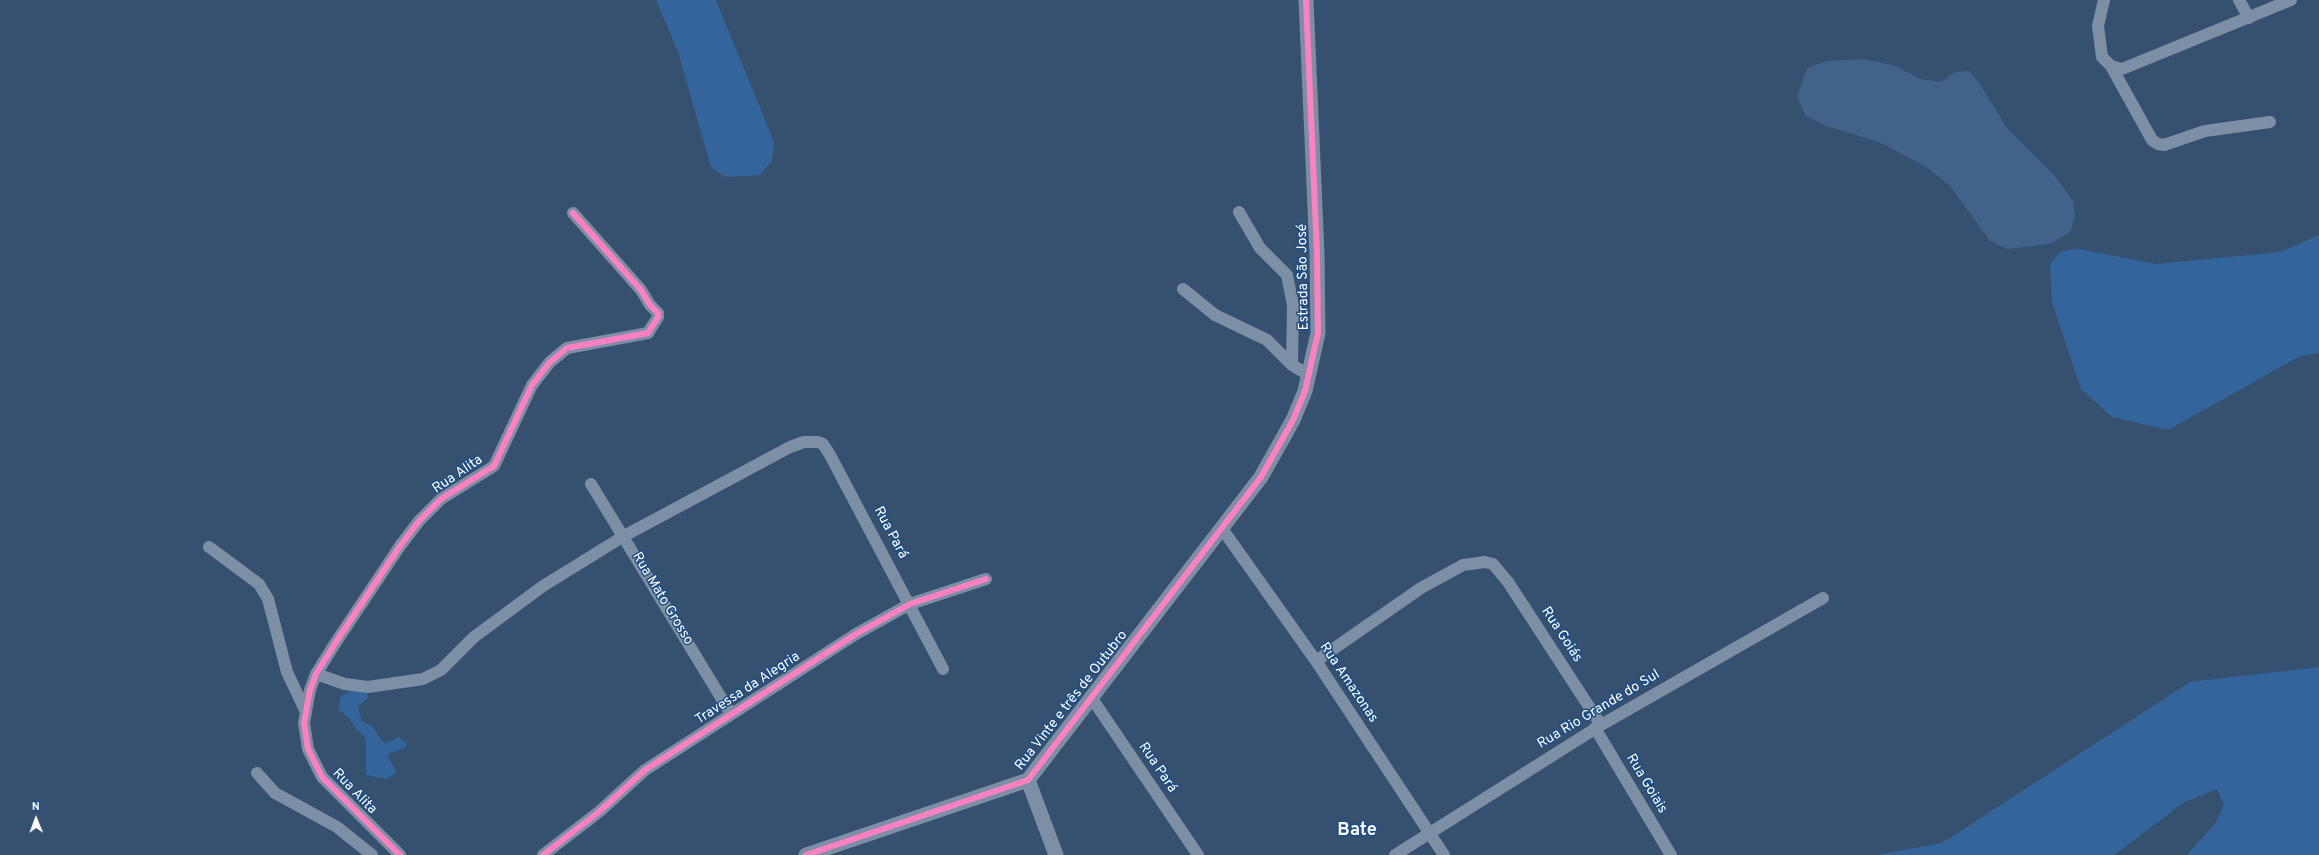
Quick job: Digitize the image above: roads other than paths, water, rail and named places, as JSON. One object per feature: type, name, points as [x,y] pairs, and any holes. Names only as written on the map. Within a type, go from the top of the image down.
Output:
[{"type":"street","name":"Estrada São José","points":[[1223,530],[1261,477],[1293,420],[1309,375],[1318,333],[1317,262],[1306,0]]},
{"type":"street","points":[[2104,0],[2098,21],[2098,36],[2102,57],[2111,66],[2152,140],[2158,144],[2164,145],[2205,131],[2270,122]]},
{"type":"street","points":[[2239,0],[2249,18]]},
{"type":"street","points":[[2111,66],[2122,69],[2131,66],[2291,0]]},
{"type":"street","name":"Rua Alita","points":[[400,855],[322,777],[308,749],[304,723],[305,710],[316,674],[400,546],[419,521],[441,499],[494,466],[532,385],[550,362],[567,348],[648,333],[658,317],[658,313],[650,305],[642,290],[573,212]]},
{"type":"street","points":[[1239,212],[1260,248],[1287,275],[1293,305],[1292,365]]},
{"type":"street","points":[[1183,289],[1215,315],[1267,340],[1292,365],[1309,375]]},
{"type":"street","name":"Rua Pará","points":[[624,536],[790,446],[804,442],[818,442],[823,444],[910,604],[943,669]]},
{"type":"street","name":"Rua Mato Grosso","points":[[590,484],[624,536],[731,714]]},
{"type":"street","name":"Rua Amazonas","points":[[1223,530],[1316,661],[1444,855]]},
{"type":"street","name":"Rua Vinte e três de Outubro","points":[[806,855],[1028,780],[1223,530]]},
{"type":"street","points":[[316,674],[345,684],[368,687],[423,679],[441,670],[474,637],[543,586],[624,536]]},
{"type":"street","points":[[209,547],[259,584],[268,598],[287,672],[305,710]]},
{"type":"street","name":"Rua Goiás","points":[[1316,661],[1421,588],[1455,568],[1470,562],[1485,562],[1493,564],[1508,582],[1598,726]]},
{"type":"street","name":"Travessa da Alegria","points":[[543,855],[600,811],[645,770],[856,634],[910,604],[986,578]]},
{"type":"street","name":"Rua Rio Grande do Sul","points":[[1395,855],[1598,726],[1823,598]]},
{"type":"street","name":"Rua Pará","points":[[1091,698],[1198,855]]},
{"type":"street","name":"Rua Goiais","points":[[1598,726],[1671,855]]},
{"type":"street","points":[[257,773],[276,793],[337,827],[372,855]]},
{"type":"street","points":[[1028,780],[1056,855]]},
{"type":"district","name":"Bate","points":[[1357,831]]}]
